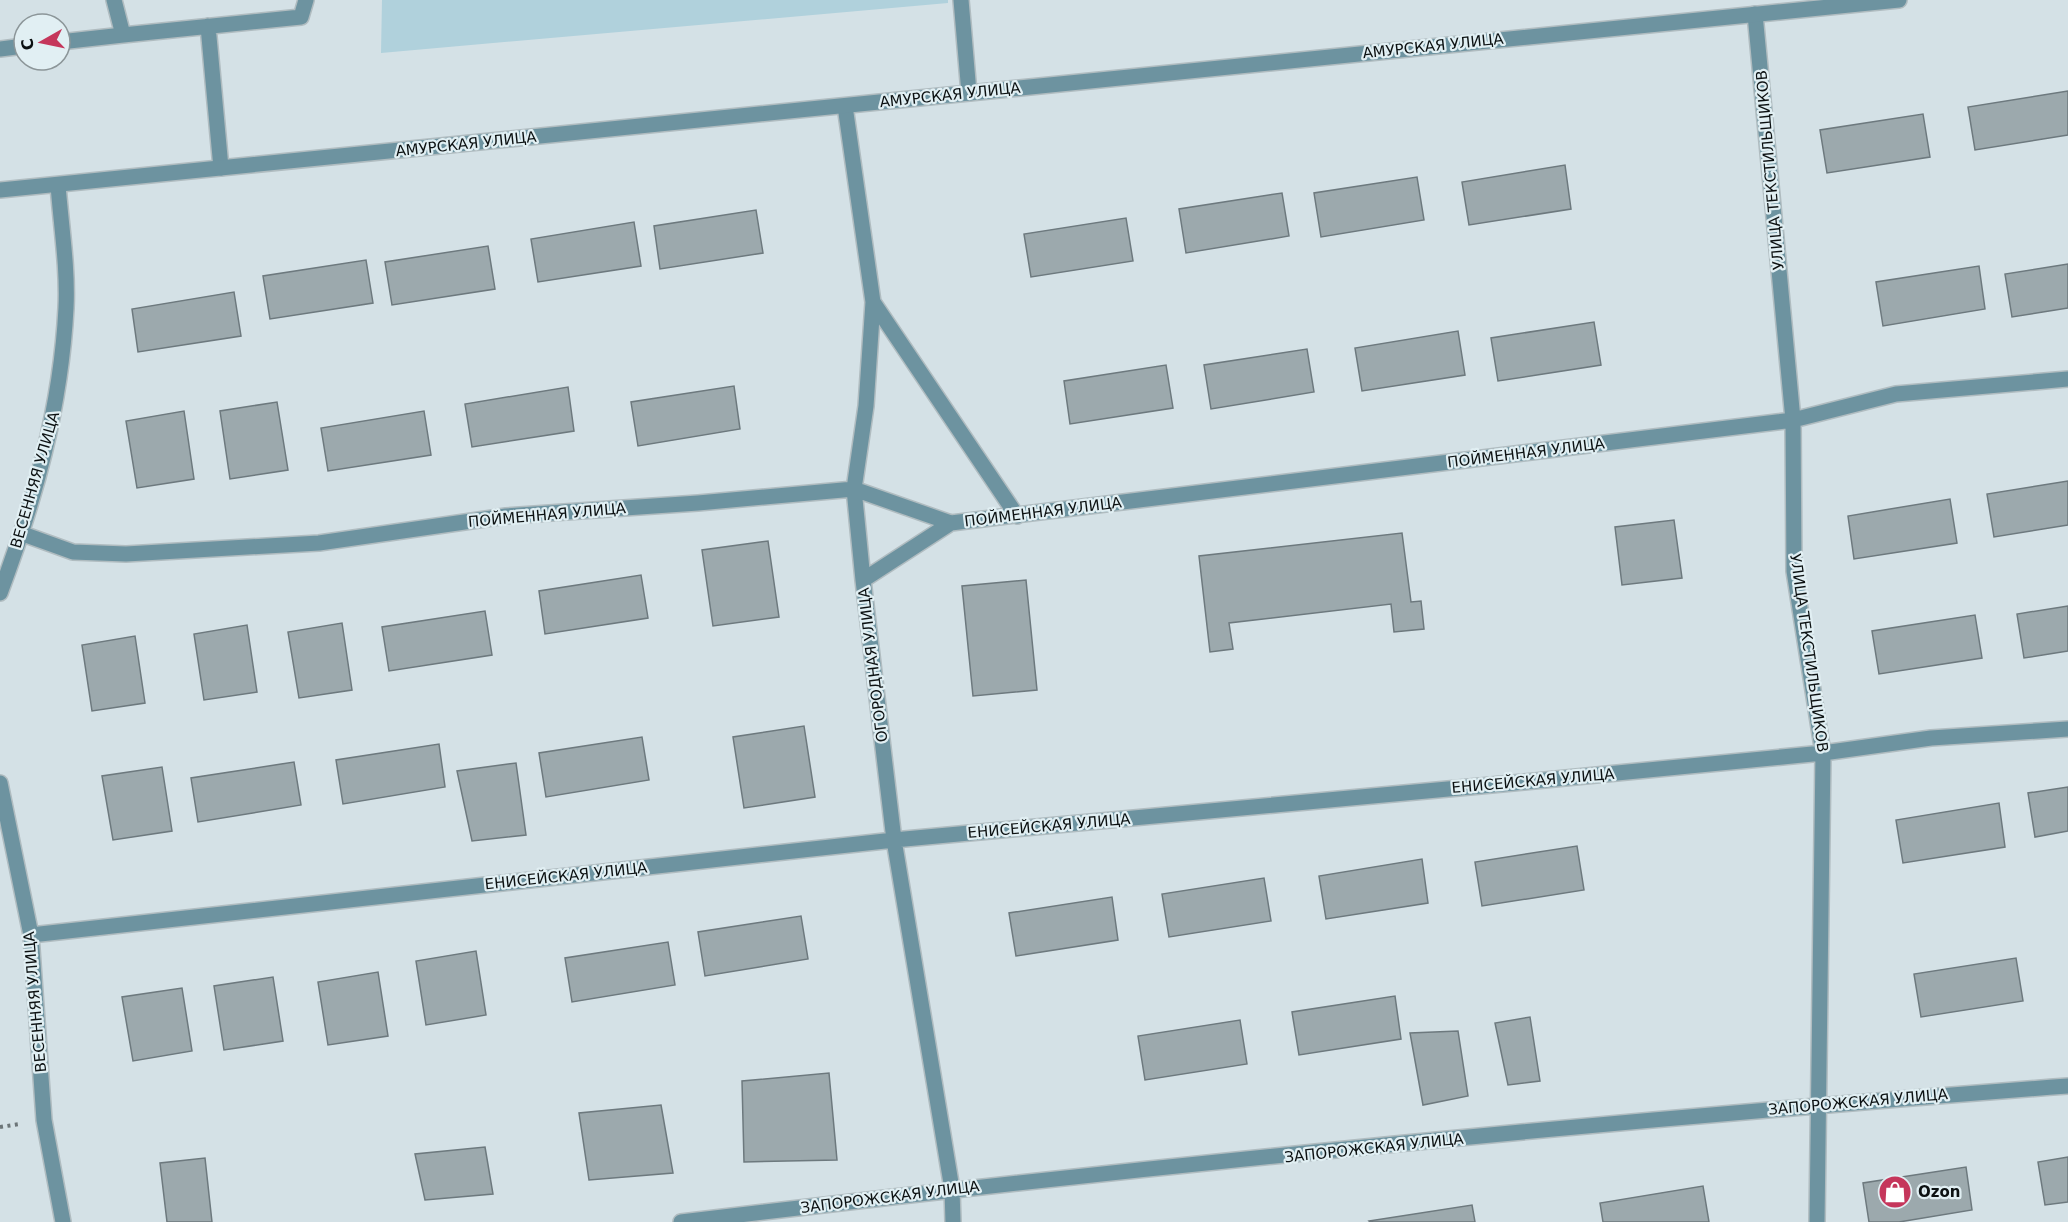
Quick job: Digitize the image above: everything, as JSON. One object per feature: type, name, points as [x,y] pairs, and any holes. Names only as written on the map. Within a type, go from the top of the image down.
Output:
[{"type":"street","points":[[114,0],[123,35]]},
{"type":"street","points":[[72,41],[301,17],[306,0]]},
{"type":"street","points":[[961,0],[969,93]]},
{"type":"street","name":"АМУРСКАЯ УЛИЦА","points":[[0,190],[1755,14],[1798,5],[1899,0]]},
{"type":"street","name":"УЛИЦА ТЕКСТИЛЬЩИКОВ","points":[[1755,14],[1793,420],[1794,571],[1823,753],[1817,1222]]},
{"type":"street","points":[[208,26],[221,168]]},
{"type":"street","name":"ОГОРОДНАЯ УЛИЦА","points":[[845,106],[873,302],[866,406],[854,489],[894,840],[952,1189],[953,1222]]},
{"type":"street","name":"ВЕСЕННЯЯ УЛИЦА","points":[[0,593],[22,534],[56,414],[67,306],[58,185]]},
{"type":"street","points":[[873,302],[1017,516]]},
{"type":"street","name":"ПОЙМЕННАЯ УЛИЦА","points":[[22,534],[73,552],[149,553],[319,543],[506,516],[698,503],[854,489],[951,523],[1793,420],[1896,394],[2068,379]]},
{"type":"street","points":[[863,580],[951,523]]},
{"type":"street","name":"ЕНИСЕЙСКАЯ УЛИЦА","points":[[31,935],[894,840],[1823,753],[1931,738],[2068,729]]},
{"type":"street","name":"ВЕСЕННЯЯ УЛИЦА","points":[[0,783],[31,935],[44,1120],[63,1222]]},
{"type":"street","name":"ЗАПОРОЖСКАЯ УЛИЦА","points":[[681,1222],[952,1189],[1817,1105],[2068,1086]]},
{"type":"shaded area","points":[[382,0],[948,0],[948,3],[381,53]]},
{"type":"building","points":[[2068,91],[2068,135],[1975,150],[1968,107]]},
{"type":"building","points":[[1923,114],[1930,157],[1827,173],[1820,130]]},
{"type":"building","points":[[1565,165],[1571,209],[1469,225],[1462,182]]},
{"type":"building","points":[[1417,177],[1424,220],[1321,237],[1314,193]]},
{"type":"building","points":[[1282,193],[1289,236],[1186,253],[1179,209]]},
{"type":"building","points":[[756,210],[763,253],[660,269],[654,226]]},
{"type":"building","points":[[1126,218],[1133,261],[1031,277],[1024,234]]},
{"type":"building","points":[[634,222],[641,266],[538,282],[531,239]]},
{"type":"building","points":[[488,246],[495,289],[392,305],[385,262]]},
{"type":"building","points":[[366,260],[373,303],[270,319],[263,276]]},
{"type":"building","points":[[2068,264],[2068,308],[2012,317],[2005,274]]},
{"type":"building","points":[[1979,266],[1985,309],[1883,326],[1876,282]]},
{"type":"building","points":[[234,292],[241,336],[138,352],[132,309]]},
{"type":"building","points":[[1594,322],[1601,365],[1498,381],[1491,338]]},
{"type":"building","points":[[1458,331],[1465,375],[1362,391],[1355,348]]},
{"type":"building","points":[[1307,349],[1314,392],[1211,409],[1204,365]]},
{"type":"building","points":[[1166,365],[1173,408],[1070,424],[1064,381]]},
{"type":"building","points":[[734,386],[740,429],[638,446],[631,402]]},
{"type":"building","points":[[568,387],[574,431],[472,447],[465,404]]},
{"type":"building","points":[[277,402],[288,470],[230,479],[220,411]]},
{"type":"building","points":[[184,411],[194,479],[137,488],[126,421]]},
{"type":"building","points":[[424,411],[431,455],[328,471],[321,428]]},
{"type":"building","points":[[2068,481],[2068,525],[1994,537],[1987,494]]},
{"type":"building","points":[[1950,499],[1957,543],[1854,559],[1848,516]]},
{"type":"building","points":[[1674,520],[1682,578],[1622,585],[1615,527]]},
{"type":"building","points":[[1402,533],[1411,602],[1421,601],[1424,629],[1394,632],[1391,604],[1229,623],[1233,649],[1210,652],[1199,556]]},
{"type":"building","points":[[768,541],[779,617],[713,626],[702,550]]},
{"type":"building","points":[[641,575],[648,618],[545,634],[539,591]]},
{"type":"building","points":[[1026,580],[1037,690],[973,696],[962,586]]},
{"type":"building","points":[[2068,606],[2068,651],[2024,658],[2017,614]]},
{"type":"building","points":[[485,611],[492,655],[389,671],[382,627]]},
{"type":"building","points":[[1975,615],[1982,658],[1879,674],[1872,631]]},
{"type":"building","points":[[342,623],[352,690],[299,698],[288,632]]},
{"type":"building","points":[[247,625],[257,692],[204,700],[194,634]]},
{"type":"building","points":[[135,636],[145,703],[92,711],[82,645]]},
{"type":"building","points":[[804,726],[815,797],[744,808],[733,737]]},
{"type":"building","points":[[642,737],[649,780],[546,797],[539,753]]},
{"type":"building","points":[[439,744],[445,787],[343,804],[336,760]]},
{"type":"building","points":[[294,762],[301,805],[198,822],[191,778]]},
{"type":"building","points":[[516,763],[526,835],[472,841],[457,771]]},
{"type":"building","points":[[162,767],[172,831],[113,840],[102,776]]},
{"type":"building","points":[[2068,787],[2068,831],[2035,837],[2028,793]]},
{"type":"building","points":[[1999,803],[2005,847],[1903,863],[1896,820]]},
{"type":"building","points":[[1577,846],[1584,890],[1482,906],[1475,862]]},
{"type":"building","points":[[1422,859],[1428,903],[1326,919],[1319,876]]},
{"type":"building","points":[[1264,878],[1271,921],[1169,937],[1162,894]]},
{"type":"building","points":[[1112,897],[1118,940],[1016,956],[1009,913]]},
{"type":"building","points":[[801,916],[808,959],[705,976],[698,932]]},
{"type":"building","points":[[668,942],[675,985],[572,1002],[565,958]]},
{"type":"building","points":[[476,951],[486,1015],[426,1025],[416,961]]},
{"type":"building","points":[[2016,958],[2023,1001],[1921,1017],[1914,974]]},
{"type":"building","points":[[378,972],[388,1036],[328,1045],[318,982]]},
{"type":"building","points":[[273,977],[283,1041],[224,1050],[214,986]]},
{"type":"building","points":[[182,988],[192,1051],[133,1061],[122,997]]},
{"type":"building","points":[[1395,996],[1401,1039],[1299,1055],[1292,1012]]},
{"type":"building","points":[[1530,1017],[1540,1081],[1508,1085],[1495,1023]]},
{"type":"building","points":[[1240,1020],[1247,1064],[1145,1080],[1138,1036]]},
{"type":"building","points":[[1458,1031],[1468,1096],[1423,1105],[1410,1033]]},
{"type":"building","points":[[829,1073],[837,1160],[744,1162],[742,1081]]},
{"type":"building","points":[[661,1105],[673,1173],[589,1180],[579,1113]]},
{"type":"building","points":[[485,1147],[493,1194],[425,1200],[415,1154]]},
{"type":"building","points":[[2068,1157],[2068,1202],[2045,1205],[2038,1162]]},
{"type":"building","points":[[205,1158],[212,1222],[167,1222],[160,1163]]},
{"type":"building","points":[[1966,1167],[1972,1210],[1899,1222],[1869,1222],[1863,1183]]},
{"type":"building","points":[[1703,1186],[1709,1222],[1603,1222],[1600,1203]]},
{"type":"building","points":[[1472,1205],[1475,1222],[1369,1221]]},
{"type":"place","name":"Ozon","points":[[1895,1192]]}]
